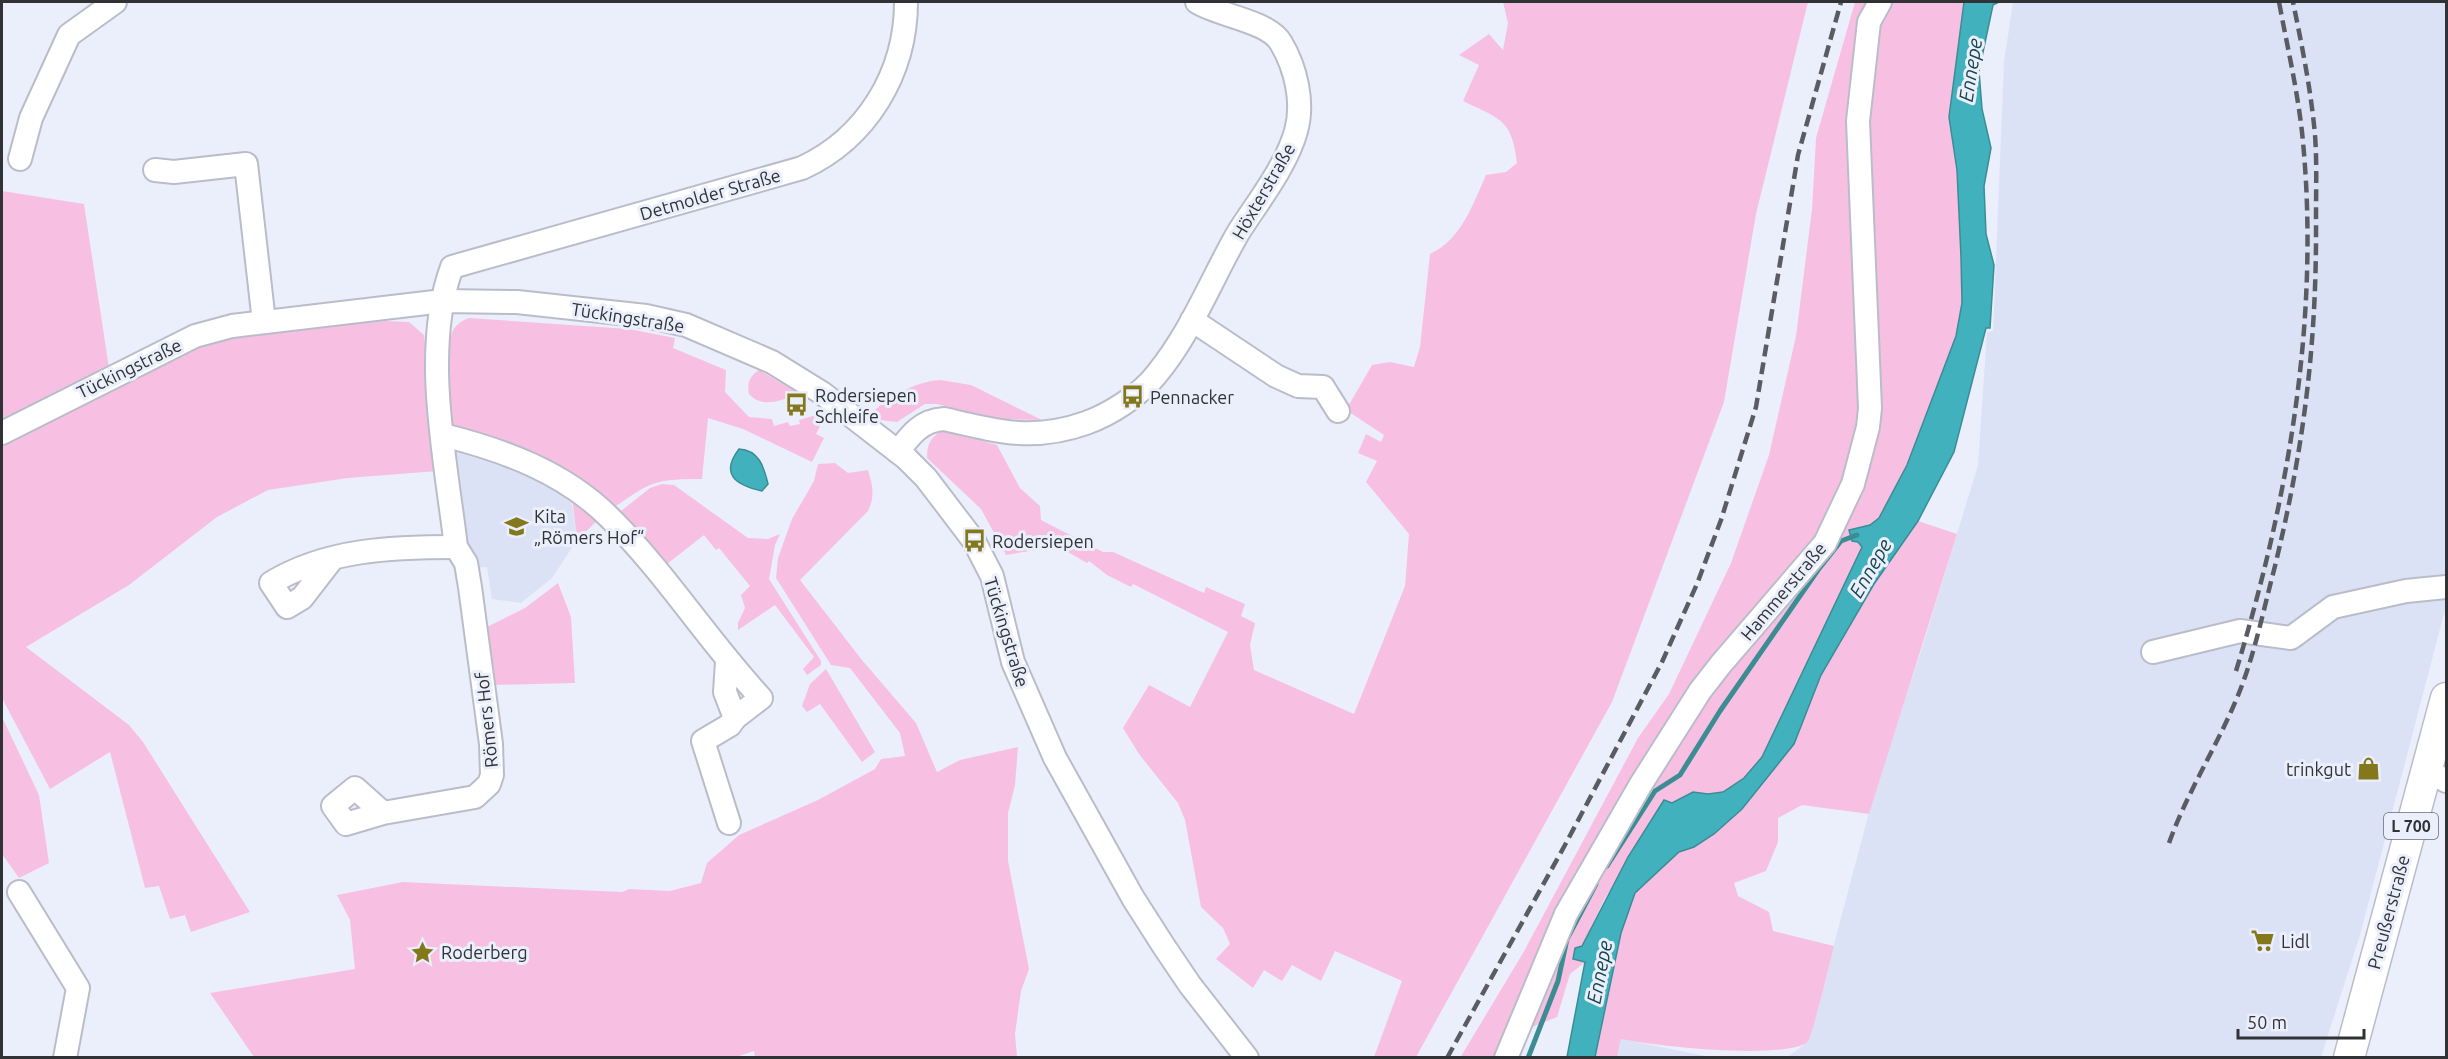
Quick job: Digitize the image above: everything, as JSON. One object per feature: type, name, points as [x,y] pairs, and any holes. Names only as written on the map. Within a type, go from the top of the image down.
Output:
[{"type":"main road","name":"Preußerstraße","points":[[2349,1058],[2437,776],[2446,698]]},
{"type":"street","points":[[20,159],[31,118],[69,34],[115,2]]},
{"type":"street","name":"Detmolder Straße","points":[[443,300],[443,290],[452,267],[802,168],[825,158],[859,127],[877,105],[889,82],[899,55],[906,2]]},
{"type":"street","name":"Höxterstraße","points":[[898,452],[917,429],[935,419],[944,419],[1001,433],[1044,434],[1087,423],[1132,398],[1156,375],[1191,320],[1286,154],[1296,131],[1300,105],[1294,74],[1281,42],[1266,30],[1197,2]]},
{"type":"street","name":"Hammerstraße","points":[[1506,1058],[1566,914],[1641,784],[1700,691],[1721,663],[1825,543],[1852,484],[1868,427],[1870,408],[1858,122],[1869,22],[1880,2]]},
{"type":"street","points":[[155,170],[174,171],[246,164],[264,322]]},
{"type":"street","name":"Tückingstraße","points":[[2,433],[195,336],[232,326],[443,300],[549,305],[646,316],[686,325],[737,345],[789,372],[898,452],[926,478],[974,541],[992,576],[1013,662],[1055,758],[1133,898],[1163,945],[1190,985],[1247,1058]]},
{"type":"street","name":"Römers Hof","points":[[383,813],[475,797],[489,784],[492,775],[470,587],[466,563],[456,547],[443,435],[438,329],[443,300]]},
{"type":"street","points":[[1191,320],[1276,376],[1298,386],[1323,387],[1338,411]]},
{"type":"street","points":[[443,435],[503,451],[533,465],[608,515],[645,556],[727,662],[761,698],[735,718],[730,725],[703,741],[729,823]]},
{"type":"street","points":[[333,558],[392,549],[456,547]]},
{"type":"street","points":[[2153,652],[2240,631],[2291,638],[2333,607],[2406,591],[2446,587]]},
{"type":"street","points":[[727,662],[725,692],[735,718]]},
{"type":"street","points":[[19,892],[78,988],[64,1058]]},
{"type":"shaded area","points":[[1503,2],[1808,2],[1756,214],[1724,402],[1612,702],[1416,1057],[1374,1057],[1402,981],[1335,951],[1321,981],[1292,965],[1282,981],[1264,970],[1253,988],[1216,959],[1230,944],[1223,928],[1201,907],[1185,820],[1178,803],[1139,754],[1123,728],[1149,685],[1190,707],[1228,632],[1133,584],[1131,587],[1107,575],[1089,561],[1087,563],[1045,539],[1036,550],[1006,555],[981,509],[927,458],[928,449],[932,439],[942,431],[997,445],[1020,488],[1040,506],[1041,520],[1103,552],[1113,552],[1204,593],[1206,587],[1245,604],[1241,616],[1255,623],[1250,645],[1254,670],[1354,714],[1405,586],[1409,534],[1366,482],[1377,461],[1358,453],[1366,434],[1381,442],[1384,435],[1346,410],[1372,365],[1390,362],[1414,367],[1420,347],[1430,254],[1441,248],[1458,230],[1471,209],[1486,175],[1506,172],[1517,163],[1512,137],[1502,122],[1463,101],[1479,65],[1459,55],[1489,34],[1503,50],[1508,23]]},
{"type":"shaded area","points":[[1855,2],[1964,2],[1949,117],[1957,170],[1961,257],[1962,303],[1956,336],[1907,465],[1879,518],[1870,525],[1858,542],[1862,547],[1762,757],[1744,778],[1723,792],[1708,794],[1693,792],[1672,803],[1664,801],[1604,900],[1582,946],[1585,962],[1570,974],[1557,1017],[1512,1035],[1501,1057],[1460,1058],[1523,953],[1638,738],[1669,694],[1731,563],[1769,455],[1796,336],[1812,209],[1816,138]]},
{"type":"shaded area","points":[[2013,2],[2446,2],[2446,606],[2360,935],[2321,1057],[1786,1058],[1808,1042],[1876,786],[1923,645],[1978,465],[1987,332],[1993,331],[2004,62]]},
{"type":"shaded area","points":[[2,191],[84,204],[109,368],[218,337],[386,321],[409,322],[424,335],[438,471],[348,478],[268,490],[217,517],[129,585],[26,647],[129,725],[143,742],[250,912],[191,932],[185,915],[170,919],[159,886],[145,888],[110,752],[50,789],[2,698]]},
{"type":"shaded area","points":[[469,318],[629,329],[675,338],[673,348],[726,370],[725,392],[749,417],[772,419],[774,426],[788,422],[790,426],[800,424],[799,420],[823,413],[826,414],[816,434],[824,438],[812,462],[743,429],[708,418],[702,479],[662,481],[653,484],[612,509],[450,424],[448,378],[450,342],[455,328]]},
{"type":"shaded area","points":[[759,370],[800,394],[773,402],[755,399],[749,394],[749,384],[753,375]]},
{"type":"shaded area","points":[[940,380],[971,385],[1042,420],[999,419],[937,404],[925,404],[897,422],[880,420],[870,414],[902,391],[930,381]]},
{"type":"shaded area","name":"Kita „Römers Hof“","points":[[458,449],[492,455],[571,496],[577,540],[552,578],[521,603],[492,599],[487,567],[475,568],[461,538],[463,514],[461,484],[454,484],[454,451]]},
{"type":"shaded area","points":[[835,463],[848,473],[868,470],[872,501],[868,511],[800,580],[862,660],[916,723],[937,772],[960,760],[1018,747],[1015,785],[1008,813],[1008,861],[1029,969],[1021,991],[1015,1034],[1017,1057],[755,1058],[754,1051],[733,1058],[254,1057],[210,993],[355,969],[350,920],[337,895],[403,882],[622,892],[629,889],[670,891],[701,883],[707,863],[739,835],[818,800],[875,769],[881,759],[905,756],[900,733],[850,668],[831,665],[776,578],[778,558],[792,519],[814,481],[818,464]]},
{"type":"shaded area","points":[[662,484],[674,485],[748,538],[768,539],[780,534],[775,545],[769,579],[821,661],[821,665],[807,675],[803,669],[814,657],[775,605],[738,630],[738,623],[745,608],[741,595],[750,586],[719,548],[716,550],[704,535],[662,568],[616,515],[650,488]]},
{"type":"shaded area","points":[[572,496],[599,519],[577,540]]},
{"type":"shaded area","points":[[1918,521],[1957,534],[1869,814],[1802,805],[1778,818],[1778,842],[1766,871],[1734,883],[1738,896],[1769,912],[1773,931],[1834,946],[1807,1043],[1793,1048],[1746,1051],[1690,1048],[1621,1039],[1617,1057],[1595,1058],[1621,933],[1635,893],[1679,851],[1694,847],[1714,834],[1742,809],[1794,744],[1821,675],[1874,584]]},
{"type":"shaded area","points":[[558,583],[571,617],[575,683],[493,685],[485,628],[525,608]]},
{"type":"shaded area","points":[[826,669],[875,752],[862,762],[820,704],[807,712],[802,706],[810,684]]},
{"type":"shaded area","points":[[2,717],[39,795],[49,863],[19,878],[2,854]]},
{"type":"shaded area","points":[[1621,1039],[1711,1057],[1617,1058]]},
{"type":"water","name":"Ennepe","points":[[1964,2],[1999,2],[1993,5],[1979,71],[1982,109],[1991,148],[1984,186],[1986,234],[1994,265],[1990,328],[1986,328],[1954,452],[1918,521],[1874,584],[1821,675],[1794,744],[1742,809],[1714,834],[1694,847],[1679,852],[1635,893],[1621,933],[1595,1057],[1567,1057],[1585,962],[1573,959],[1575,948],[1582,946],[1628,857],[1664,800],[1672,803],[1693,792],[1708,794],[1723,792],[1744,778],[1762,757],[1862,547],[1858,542],[1852,541],[1849,530],[1870,525],[1879,518],[1907,465],[1956,336],[1962,303],[1961,257],[1957,170],[1949,117]]},
{"type":"water","points":[[739,449],[751,452],[760,460],[768,484],[762,491],[744,485],[733,477],[731,465]]},
{"type":"waterway","points":[[1607,866],[1655,791],[1680,775],[1720,711],[1818,570],[1841,541],[1857,535]]},
{"type":"waterway","points":[[1528,1058],[1558,981],[1567,939],[1596,884]]},
{"type":"railway","points":[[1447,1058],[1565,845],[1662,662],[1697,584],[1721,520],[1756,407],[1798,155],[1841,2]]},
{"type":"railway","points":[[2236,671],[2255,606],[2285,472],[2296,404],[2303,336],[2307,268],[2307,200],[2302,132],[2279,2]]},
{"type":"railway","points":[[2169,843],[2239,693],[2247,671],[2284,525],[2301,438],[2314,308],[2316,166],[2311,101],[2293,2]]},
{"type":"place","name":"Pennacker","points":[[1132,397]]},
{"type":"place","name":"Rodersiepen Schleife","points":[[797,405]]},
{"type":"place","name":"Kita „Römers Hof“","points":[[516,526]]},
{"type":"place","name":"Rodersiepen","points":[[974,541]]},
{"type":"place","name":"trinkgut","points":[[2369,769]]},
{"type":"place","name":"Lidl","points":[[2263,941]]},
{"type":"place","name":"Roderberg","points":[[423,952]]}]
